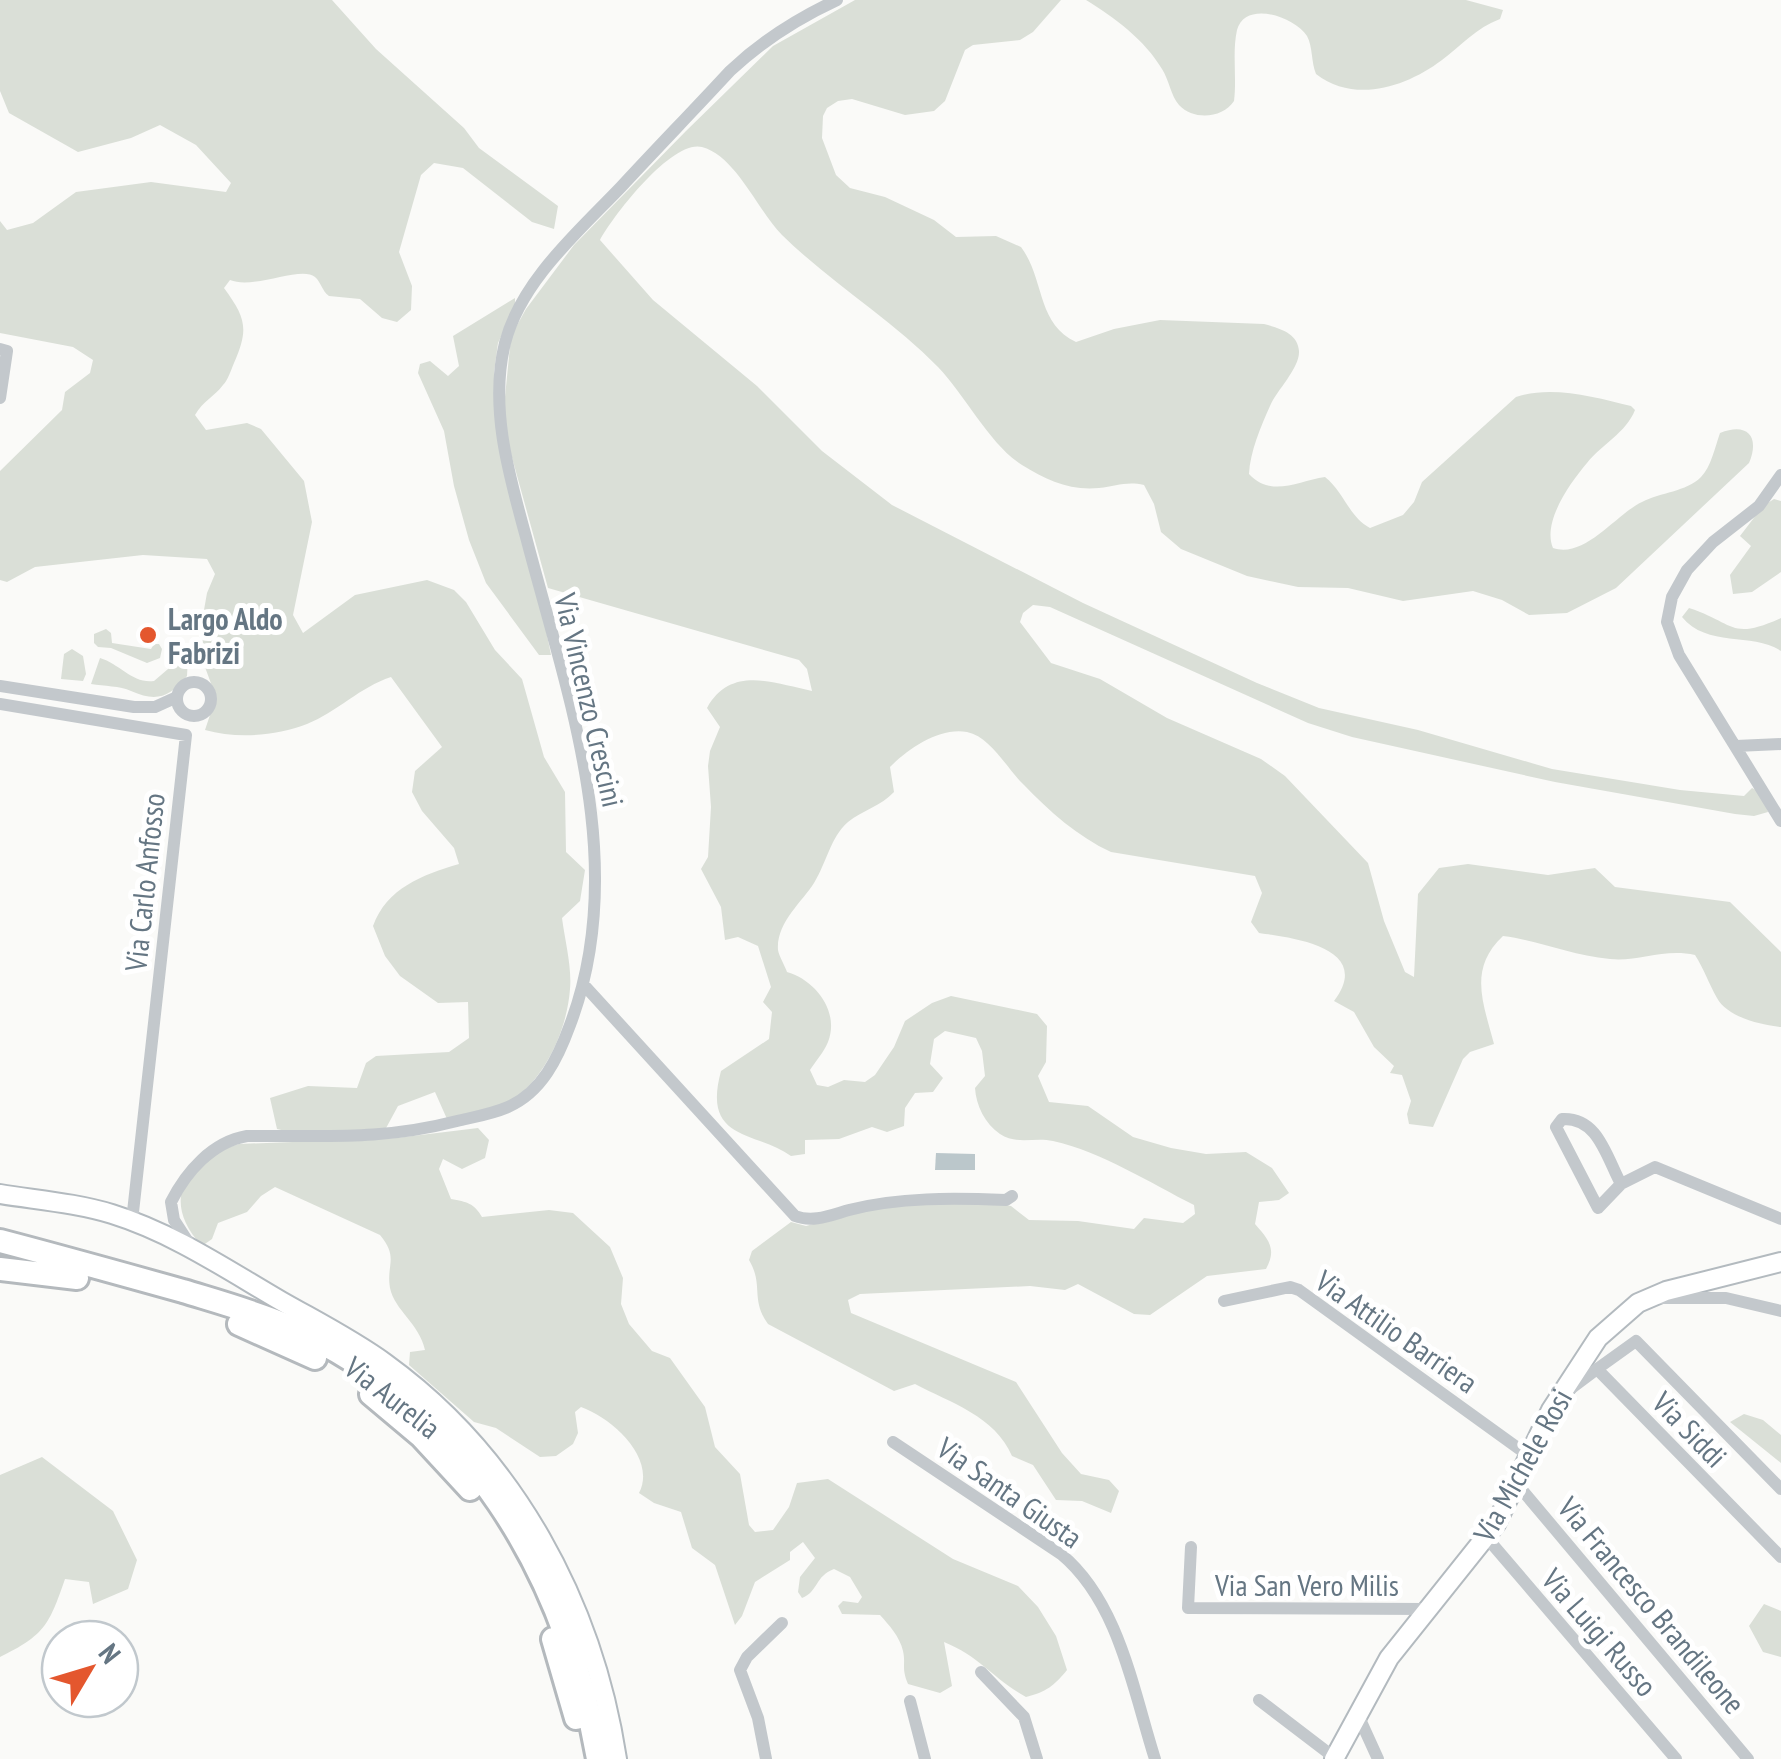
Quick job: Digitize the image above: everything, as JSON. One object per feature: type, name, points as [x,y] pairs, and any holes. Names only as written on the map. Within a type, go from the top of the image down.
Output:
[{"type":"highway","points":[[0,1232],[309,1318]]},
{"type":"highway","name":"Via Aurelia","points":[[0,1241],[268,1318],[345,1357],[410,1404],[474,1470],[536,1564],[574,1652],[598,1759]]},
{"type":"highway","name":"Via Aurelia","points":[[0,1256],[188,1308],[291,1345],[354,1382],[422,1436],[481,1502],[519,1562],[554,1640],[584,1759]]},
{"type":"highway","points":[[0,1269],[77,1278]]},
{"type":"street","name":"Via Vincenzo Crescini","points":[[194,1250],[174,1220],[171,1202],[190,1172],[234,1139],[399,1134],[506,1108],[524,1098],[546,1076],[566,1036],[583,984],[597,880],[593,826],[578,734],[504,449],[499,381],[505,341],[521,304],[552,261],[730,72],[784,26],[837,0]]},
{"type":"street","points":[[0,350],[8,350],[0,398]]},
{"type":"street","points":[[1781,475],[1758,506],[1695,560],[1680,580],[1668,610],[1668,630],[1674,646],[1781,822]]},
{"type":"street","points":[[0,686],[155,707],[177,697],[190,682],[200,683],[208,690],[209,707],[191,715],[181,709],[177,697]]},
{"type":"street","points":[[0,704],[186,735],[191,715]]},
{"type":"street","name":"Via Carlo Anfosso","points":[[132,1221],[186,735]]},
{"type":"street","points":[[1736,746],[1781,744]]},
{"type":"street","points":[[583,984],[796,1216],[813,1220],[862,1207],[907,1201],[1006,1200],[1012,1196]]},
{"type":"street","points":[[1621,1184],[1590,1124],[1576,1118],[1562,1119],[1556,1128],[1598,1208],[1621,1184],[1655,1166],[1781,1219]]},
{"type":"street","points":[[0,1194],[81,1207],[132,1221],[194,1250],[369,1351],[429,1398],[474,1444],[523,1508],[548,1549],[587,1634],[608,1704],[618,1759]]},
{"type":"street","name":"Via Michele Rosi","points":[[1334,1759],[1389,1658],[1486,1538],[1518,1484],[1558,1397],[1598,1338],[1647,1298],[1694,1281],[1781,1262]]},
{"type":"street","name":"Via Attilio Barriera","points":[[1224,1300],[1290,1287],[1299,1290],[1530,1456]]},
{"type":"street","points":[[1647,1298],[1726,1298],[1781,1310]]},
{"type":"street","points":[[1558,1397],[1636,1341],[1781,1488]]},
{"type":"street","name":"Via Siddi","points":[[1596,1369],[1781,1557]]},
{"type":"street","name":"Via Santa Giusta","points":[[893,1442],[1061,1554],[1084,1578],[1115,1635],[1154,1759]]},
{"type":"street","name":"Via Francesco Brandileone","points":[[1518,1484],[1748,1759]]},
{"type":"street","name":"Via Luigi Russo","points":[[1486,1538],[1676,1759]]},
{"type":"street","name":"Via San Vero Milis","points":[[1191,1547],[1188,1608],[1426,1609]]},
{"type":"street","points":[[766,1759],[758,1718],[740,1670],[747,1657],[782,1624]]},
{"type":"street","points":[[981,1672],[1024,1717],[1037,1759]]},
{"type":"street","points":[[1259,1700],[1334,1759]]},
{"type":"street","points":[[910,1701],[925,1759]]},
{"type":"street","points":[[1358,1715],[1378,1759]]},
{"type":"shaded area","points":[[0,0],[332,0],[376,49],[464,128],[479,148],[558,206],[554,229],[532,222],[463,168],[434,163],[421,175],[399,252],[412,286],[411,310],[397,322],[382,318],[360,299],[329,296],[317,279],[308,274],[251,282],[230,280],[224,288],[241,316],[242,341],[226,380],[195,415],[206,430],[247,423],[261,429],[304,481],[312,522],[293,615],[303,633],[355,595],[427,580],[454,590],[466,602],[495,650],[522,679],[544,757],[565,792],[566,852],[585,870],[580,901],[562,918],[570,981],[568,1006],[558,1040],[529,1086],[501,1107],[447,1119],[435,1092],[398,1106],[385,1130],[299,1134],[277,1129],[270,1098],[308,1086],[357,1088],[366,1063],[376,1056],[449,1052],[469,1038],[468,1002],[438,1003],[400,976],[385,956],[373,926],[387,902],[407,885],[459,864],[454,848],[422,811],[412,792],[415,771],[442,747],[391,677],[295,728],[270,734],[217,733],[205,730],[216,697],[199,638],[207,593],[215,574],[207,559],[143,555],[35,567],[7,582],[0,580],[0,471],[62,410],[65,392],[90,373],[93,360],[73,347],[0,333],[0,221],[7,230],[33,223],[76,192],[151,182],[226,192],[231,183],[196,145],[160,125],[131,138],[78,152],[9,113],[0,91]]},
{"type":"shaded area","points":[[855,0],[1061,0],[1033,32],[1020,40],[973,45],[965,50],[945,101],[934,111],[905,115],[852,99],[827,108],[822,138],[836,175],[850,188],[885,197],[934,220],[956,237],[996,236],[1021,247],[1047,312],[1063,334],[1076,342],[1160,320],[1264,324],[1291,336],[1298,345],[1298,358],[1256,439],[1249,474],[1257,481],[1276,487],[1325,477],[1357,518],[1370,528],[1403,515],[1414,502],[1422,482],[1516,397],[1558,392],[1631,406],[1635,410],[1626,425],[1587,463],[1554,515],[1553,548],[1565,550],[1588,541],[1642,502],[1695,482],[1707,468],[1720,433],[1738,429],[1752,439],[1749,463],[1616,588],[1567,613],[1529,615],[1502,600],[1473,591],[1403,601],[1348,588],[1298,587],[1247,576],[1181,549],[1161,532],[1144,485],[1078,488],[1049,480],[1022,465],[988,433],[938,367],[782,235],[736,172],[714,152],[702,147],[675,155],[630,198],[600,240],[653,300],[757,386],[822,451],[892,505],[1083,603],[1319,708],[1418,730],[1552,769],[1680,790],[1744,796],[1752,788],[1764,794],[1768,812],[1754,816],[1735,814],[1555,782],[1352,737],[1308,723],[1050,607],[1033,605],[1023,613],[1020,622],[1051,663],[1100,679],[1167,718],[1261,759],[1285,776],[1368,863],[1384,921],[1405,972],[1414,977],[1418,894],[1439,868],[1468,864],[1548,875],[1595,868],[1615,887],[1730,902],[1781,952],[1781,1027],[1736,1015],[1722,1005],[1695,955],[1673,953],[1610,959],[1503,936],[1492,948],[1482,974],[1483,1000],[1494,1044],[1470,1052],[1463,1059],[1433,1127],[1409,1124],[1411,1101],[1402,1075],[1390,1073],[1394,1066],[1374,1047],[1354,1012],[1334,1001],[1344,983],[1344,969],[1337,958],[1309,943],[1259,933],[1251,922],[1262,893],[1255,876],[1111,852],[1064,823],[984,740],[967,732],[935,736],[897,760],[890,767],[894,792],[842,828],[778,940],[787,972],[815,989],[831,1019],[828,1042],[810,1070],[817,1085],[828,1087],[844,1080],[865,1082],[875,1075],[894,1047],[905,1021],[951,996],[1037,1014],[1047,1026],[1046,1062],[1038,1076],[1049,1102],[1088,1106],[1133,1137],[1171,1148],[1206,1154],[1246,1152],[1272,1168],[1289,1193],[1279,1200],[1259,1202],[1255,1224],[1271,1250],[1266,1269],[1207,1276],[1150,1315],[1134,1314],[1078,1284],[1065,1290],[1030,1286],[860,1294],[848,1300],[851,1313],[1016,1382],[1062,1453],[1081,1474],[1109,1480],[1119,1491],[1111,1513],[1082,1501],[1056,1500],[1033,1465],[1012,1456],[995,1431],[957,1405],[915,1384],[894,1391],[768,1324],[749,1260],[752,1251],[791,1222],[806,1226],[874,1207],[986,1201],[1011,1206],[1029,1220],[1078,1221],[1134,1229],[1144,1218],[1183,1223],[1195,1214],[1194,1205],[1071,1146],[1000,1134],[986,1120],[977,1101],[975,1088],[985,1076],[976,1038],[945,1031],[934,1039],[930,1064],[943,1078],[933,1092],[915,1093],[905,1108],[904,1126],[887,1132],[872,1127],[839,1139],[805,1140],[805,1154],[791,1156],[725,1122],[717,1094],[721,1071],[769,1039],[772,1012],[763,1002],[771,987],[758,946],[738,937],[725,940],[721,907],[701,869],[708,857],[710,751],[720,727],[707,708],[728,686],[740,682],[754,680],[812,691],[807,669],[799,660],[548,588],[508,443],[504,407],[511,336],[526,309],[574,245],[773,46]]},
{"type":"shaded area","points":[[1086,0],[1466,0],[1503,10],[1500,19],[1476,32],[1428,70],[1397,84],[1364,90],[1331,83],[1316,74],[1307,36],[1292,22],[1270,14],[1249,15],[1237,30],[1234,101],[1216,114],[1200,115],[1179,105],[1162,69],[1138,39]]},
{"type":"shaded area","points":[[515,298],[498,343],[494,372],[551,655],[539,655],[486,583],[454,486],[444,431],[418,373],[420,364],[430,361],[448,376],[459,366],[453,336]]},
{"type":"shaded area","points":[[1774,499],[1781,501],[1781,572],[1752,592],[1733,594],[1730,575],[1751,546],[1740,536],[1763,506]]},
{"type":"shaded area","points":[[1689,608],[1742,629],[1781,618],[1781,651],[1770,645],[1704,633],[1682,617]]},
{"type":"shaded area","name":"Largo Aldo Fabrizi","points":[[106,629],[111,633],[112,643],[151,649],[159,644],[160,658],[147,663],[111,648],[98,647],[94,634]]},
{"type":"shaded area","name":"Largo Aldo Fabrizi","points":[[180,647],[188,657],[187,676],[162,696],[91,684],[100,658],[140,680],[154,681],[168,669],[173,648]]},
{"type":"shaded area","name":"Largo Aldo Fabrizi","points":[[72,649],[83,656],[83,681],[61,679],[64,654]]},
{"type":"shaded area","points":[[478,1128],[489,1140],[485,1158],[462,1169],[443,1159],[439,1169],[451,1199],[469,1204],[482,1217],[549,1210],[573,1213],[610,1247],[623,1278],[621,1304],[629,1324],[652,1351],[670,1358],[705,1407],[715,1447],[740,1474],[749,1525],[755,1532],[773,1530],[789,1507],[797,1483],[828,1479],[953,1559],[1018,1586],[1038,1607],[1056,1636],[1067,1670],[1058,1680],[1026,1697],[968,1654],[944,1642],[952,1686],[940,1693],[908,1684],[902,1646],[880,1615],[842,1614],[838,1606],[843,1601],[858,1603],[862,1597],[850,1577],[834,1569],[802,1598],[798,1592],[800,1577],[815,1558],[803,1542],[790,1552],[790,1560],[755,1582],[735,1625],[715,1565],[692,1548],[681,1512],[639,1493],[643,1480],[637,1453],[606,1420],[581,1407],[575,1412],[578,1433],[573,1444],[556,1456],[540,1457],[496,1428],[474,1422],[409,1365],[410,1352],[425,1350],[418,1332],[393,1296],[390,1256],[380,1235],[275,1187],[247,1212],[218,1223],[212,1239],[202,1246],[182,1213],[181,1198],[193,1171],[220,1151],[239,1144],[396,1138]]},
{"type":"shaded area","points":[[936,1153],[975,1154],[975,1170],[935,1170]]},
{"type":"shaded area","points":[[1744,1414],[1763,1420],[1781,1435],[1781,1463],[1730,1422]]},
{"type":"shaded area","points":[[42,1457],[113,1511],[137,1560],[128,1589],[93,1604],[89,1582],[65,1579],[48,1619],[40,1619],[40,1630],[0,1657],[0,1475]]},
{"type":"shaded area","points":[[1764,1604],[1781,1611],[1781,1657],[1763,1652],[1749,1626]]},
{"type":"place","name":"Largo Aldo Fabrizi","points":[[148,635]]}]
